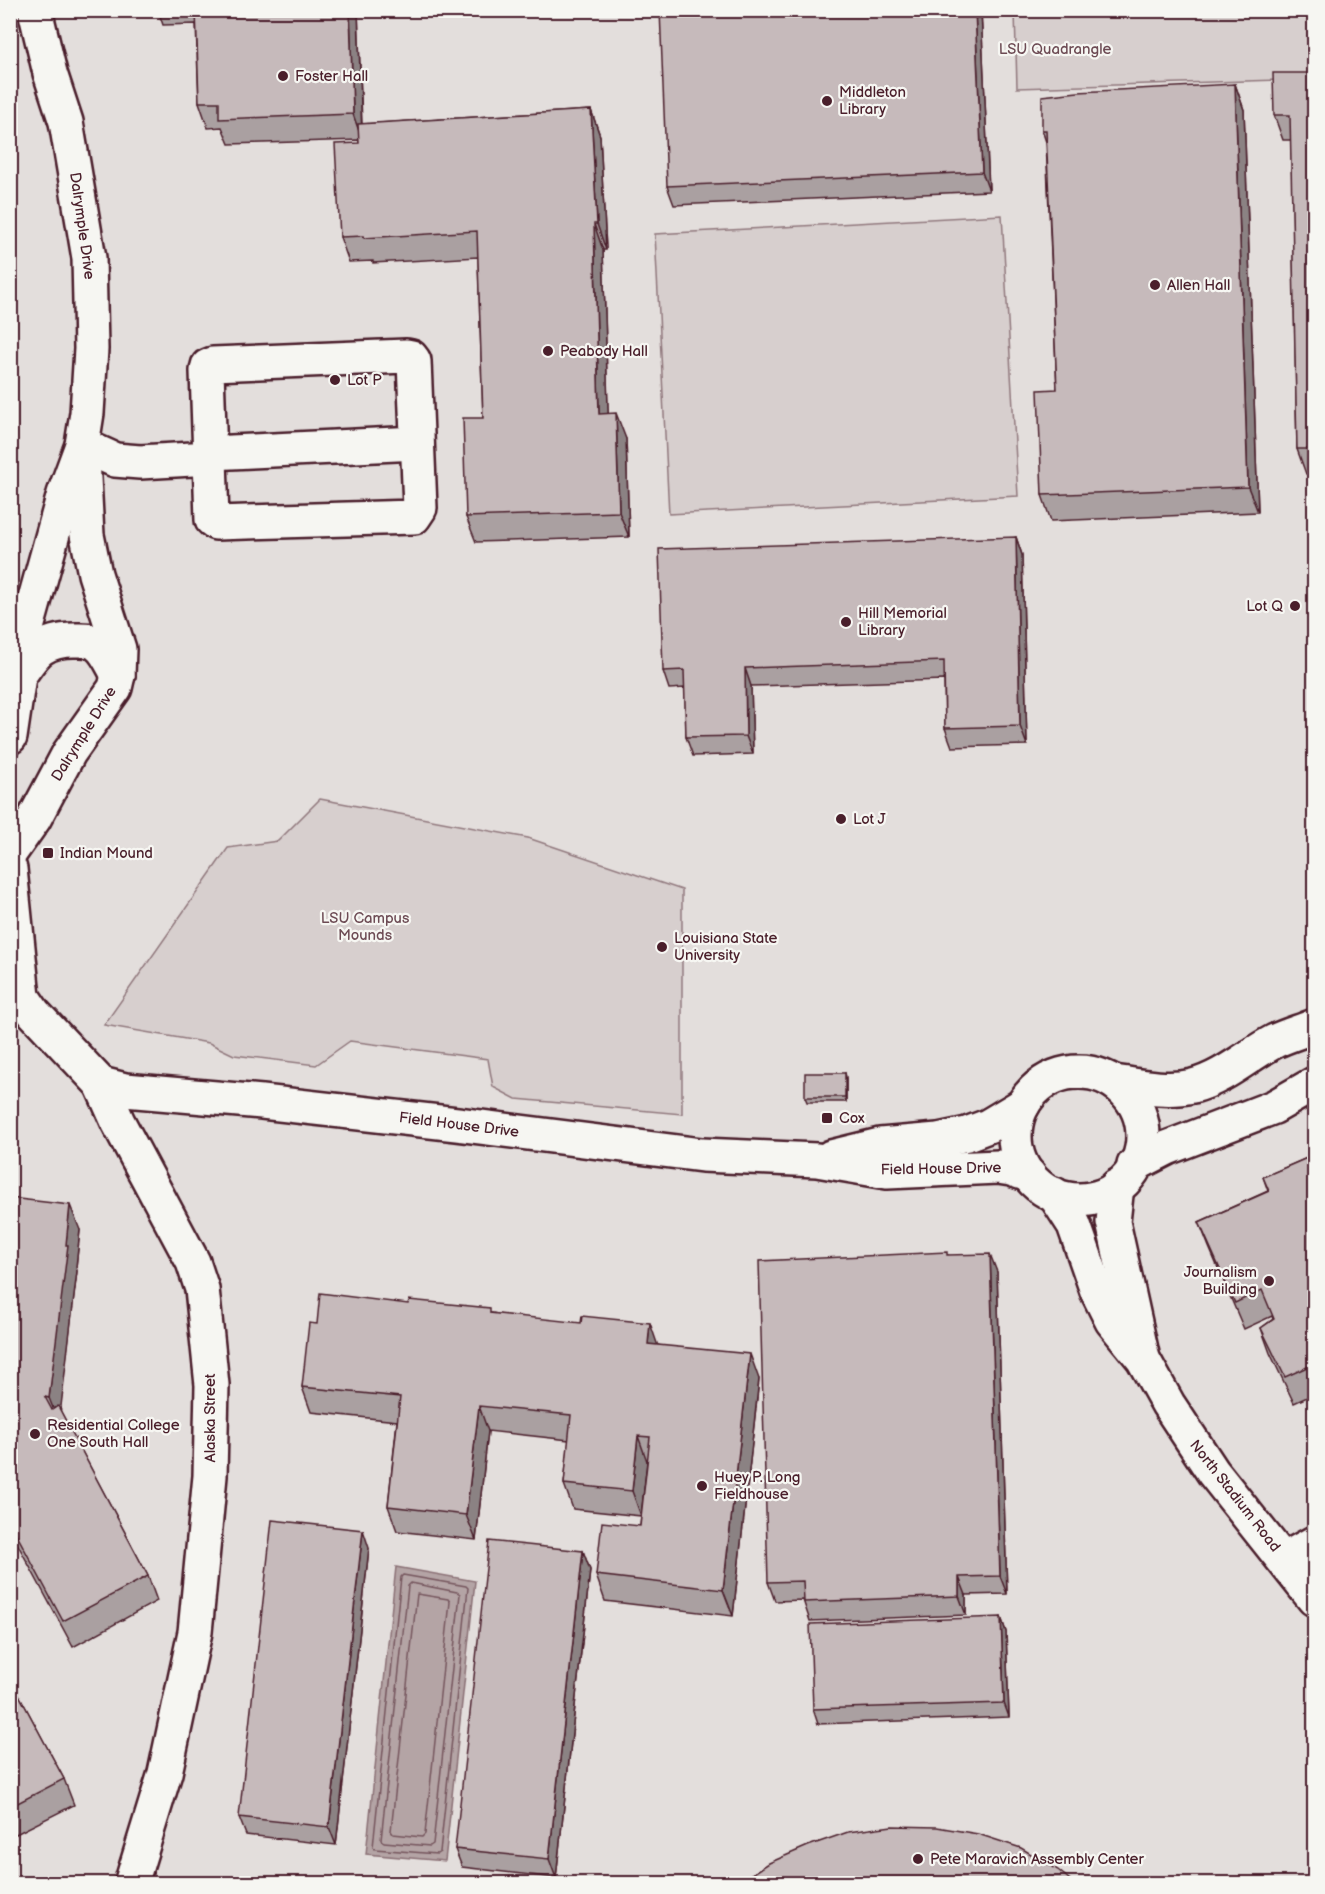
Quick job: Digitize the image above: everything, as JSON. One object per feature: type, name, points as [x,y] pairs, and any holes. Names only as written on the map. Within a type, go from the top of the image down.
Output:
[{"type":"street","name":"Dalrymple Drive","points":[[10,737],[25,635],[64,494],[82,445],[87,413],[91,349],[90,258],[66,122],[50,73],[35,10]]},
{"type":"street","points":[[411,357],[414,361],[417,443],[420,508],[414,517],[216,523],[212,520],[208,366],[411,357]]},
{"type":"street","points":[[82,445],[115,460],[140,462],[210,455],[417,443]]},
{"type":"street","name":"Dalrymple Drive","points":[[10,853],[34,819],[69,753],[115,688],[118,675],[119,649],[95,574],[87,535],[82,445]]},
{"type":"street","name":"Dalrymple Drive","points":[[19,676],[35,653],[45,645],[62,640],[85,640],[96,643],[106,654],[118,675]]},
{"type":"street","points":[[10,869],[17,1002]]},
{"type":"street","name":"Alaska Street","points":[[17,1002],[34,1013],[101,1084],[118,1122],[193,1262],[202,1288],[211,1376],[210,1476],[195,1632],[165,1773],[132,1884]]},
{"type":"street","points":[[1314,1026],[1276,1041],[1216,1077],[1193,1086],[1171,1089],[1152,1088],[1114,1082],[1099,1075],[1078,1071],[1063,1073],[1046,1081],[1026,1099],[1020,1110],[1015,1133],[1016,1148],[1020,1161],[1042,1184],[1067,1198],[1084,1199],[1108,1192],[1126,1176],[1167,1148],[1274,1107],[1314,1084]]},
{"type":"street","points":[[1114,1082],[1133,1103],[1140,1119],[1143,1140],[1140,1155],[1126,1176]]},
{"type":"street","name":"Field House Drive","points":[[101,1084],[125,1090],[262,1102],[458,1124],[702,1155],[817,1160],[887,1172],[1011,1168],[1042,1184]]},
{"type":"street","name":"Field House Drive","points":[[817,1160],[880,1145],[938,1140],[967,1134],[988,1126],[1023,1105]]},
{"type":"street","name":"North Stadium Road","points":[[1126,1176],[1113,1222],[1143,1359]]},
{"type":"street","name":"North Stadium Road","points":[[1042,1184],[1074,1225],[1097,1291],[1112,1321],[1143,1359],[1168,1404],[1213,1472],[1314,1599]]},
{"type":"street","points":[[1284,1559],[1314,1543]]},
{"type":"shaded area","name":"Louisiana State University","points":[[11,11],[1314,11],[1314,1883],[11,1883]]},
{"type":"green space","name":"LSU Quadrangle","points":[[1015,11],[1314,11],[1314,79],[1017,88]]},
{"type":"green space","points":[[1002,215],[1018,496],[669,514],[655,234]]},
{"type":"green space","name":"LSU Campus Mounds","points":[[320,799],[528,838],[682,890],[682,1114],[516,1099],[493,1087],[488,1059],[350,1041],[316,1065],[234,1055],[209,1043],[104,1025],[228,848],[278,841]]},
{"type":"water","points":[[396,1567],[475,1581],[445,1861],[366,1854]]},
{"type":"building","name":"Foster Hall","points":[[196,10],[350,10],[353,114],[219,119],[219,102],[199,102]]},
{"type":"building","name":"Middleton Library","points":[[660,10],[975,10],[982,172],[667,186]]},
{"type":"building","points":[[1273,73],[1314,73],[1314,449],[1297,449],[1290,115],[1274,115]]},
{"type":"building","name":"Allen Hall","points":[[1235,84],[1248,487],[1042,495],[1038,390],[1057,389],[1046,130],[1042,130],[1042,96]]},
{"type":"building","name":"Peabody Hall","points":[[591,110],[597,224],[594,224],[599,414],[616,413],[619,512],[466,517],[463,418],[483,418],[477,231],[364,238],[364,236],[340,237],[335,144],[359,143],[358,124]]},
{"type":"building","name":"Hill Memorial Library","points":[[1016,537],[1020,726],[945,728],[944,661],[745,668],[746,736],[686,737],[684,670],[663,671],[659,549]]},
{"type":"building","points":[[1312,948],[1314,948],[1314,977]]},
{"type":"building","points":[[805,1073],[845,1073],[845,1097],[805,1097]]},
{"type":"building","name":"Journalism Building","points":[[1314,1155],[1314,1364],[1285,1377],[1261,1328],[1274,1319],[1262,1290],[1235,1303],[1199,1222],[1269,1191],[1263,1177]]},
{"type":"building","name":"Residential College One South Hall","points":[[10,1198],[70,1205],[66,1245],[68,1245],[49,1398],[45,1397],[52,1410],[58,1406],[148,1576],[63,1621],[10,1522]]},
{"type":"building","points":[[947,1252],[947,1255],[990,1254],[1000,1576],[959,1577],[959,1596],[804,1602],[803,1581],[768,1582],[759,1261]]},
{"type":"building","name":"Huey P. Long Fieldhouse","points":[[320,1293],[408,1304],[409,1300],[490,1308],[490,1313],[581,1323],[582,1316],[650,1323],[648,1344],[750,1354],[723,1590],[596,1575],[602,1522],[640,1526],[650,1437],[638,1436],[632,1491],[564,1484],[571,1415],[479,1406],[466,1515],[388,1506],[400,1397],[302,1387],[309,1323],[317,1324]]},
{"type":"building","points":[[272,1520],[363,1530],[329,1827],[239,1817]]},
{"type":"building","points":[[489,1541],[583,1551],[549,1859],[455,1849]]},
{"type":"building","points":[[1001,1617],[1004,1703],[813,1709],[810,1624]]},
{"type":"building","points":[[10,1678],[64,1779],[10,1807]]},
{"type":"building","points":[[892,1826],[937,1827],[978,1834],[1021,1848],[1058,1870],[1075,1884],[737,1884],[769,1863],[808,1846],[848,1832]]},
{"type":"place","name":"Foster Hall","points":[[283,76]]},
{"type":"place","name":"Middleton Library","points":[[827,101]]},
{"type":"place","name":"Allen Hall","points":[[1155,285]]},
{"type":"place","name":"Peabody Hall","points":[[548,351]]},
{"type":"place","name":"Lot P","points":[[335,380]]},
{"type":"place","name":"Lot Q","points":[[1295,606]]},
{"type":"place","name":"Hill Memorial Library","points":[[846,622]]},
{"type":"place","name":"Lot J","points":[[841,819]]},
{"type":"place","name":"Indian Mound","points":[[48,853]]},
{"type":"place","name":"Louisiana State University","points":[[662,947]]},
{"type":"place","name":"Cox","points":[[827,1118]]},
{"type":"place","name":"Journalism Building","points":[[1269,1281]]},
{"type":"place","name":"Residential College One South Hall","points":[[35,1434]]},
{"type":"place","name":"Huey P. Long Fieldhouse","points":[[702,1486]]},
{"type":"place","name":"Pete Maravich Assembly Center","points":[[918,1859]]}]
